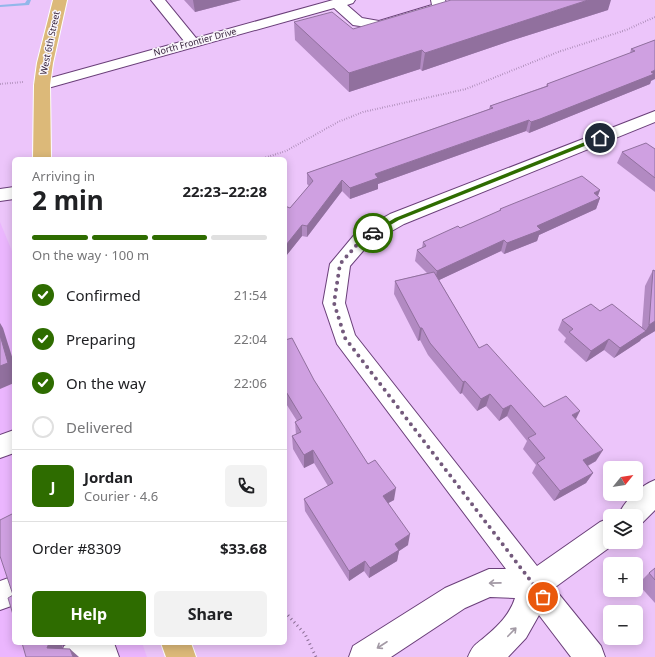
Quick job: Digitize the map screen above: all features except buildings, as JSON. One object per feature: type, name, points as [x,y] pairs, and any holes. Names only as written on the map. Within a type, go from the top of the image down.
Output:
[{"type":"main road","name":"West 6th Street","points":[[42,157],[42,84],[46,55],[60,0]]},
{"type":"main road","points":[[177,645],[181,657]]},
{"type":"street","points":[[158,0],[193,43]]},
{"type":"street","points":[[342,2],[358,22],[380,25],[437,8],[440,5],[438,0]]},
{"type":"street","name":"North Frontier Drive","points":[[42,84],[342,2]]},
{"type":"street","points":[[590,657],[358,356],[345,338],[334,303],[340,264],[362,239],[397,219],[651,122]]},
{"type":"street","points":[[0,195],[12,193]]},
{"type":"street","points":[[0,447],[12,443]]},
{"type":"street","points":[[638,509],[655,492]]},
{"type":"street","points":[[483,657],[496,648],[516,628],[525,614],[534,585],[603,536]]},
{"type":"street","points":[[364,657],[455,598],[489,583],[534,585]]},
{"type":"street","points":[[0,596],[12,591]]},
{"type":"street","points":[[75,657],[96,645]]},
{"type":"street","points":[[100,645],[104,657]]},
{"type":"path","points":[[267,157],[286,151],[338,122],[363,112],[466,89],[558,52],[626,30],[655,17]]},
{"type":"path","points":[[287,614],[305,634],[316,657]]},
{"type":"shaded area","points":[[0,222],[12,251],[12,645],[143,645],[147,657],[0,657]]},
{"type":"waterway","points":[[0,6],[27,4],[29,0]]},
{"type":"way so far","points":[[373,233],[362,239],[340,264],[334,303],[345,338],[543,597]]},
{"type":"route","points":[[373,233],[397,219],[600,138]]}]
